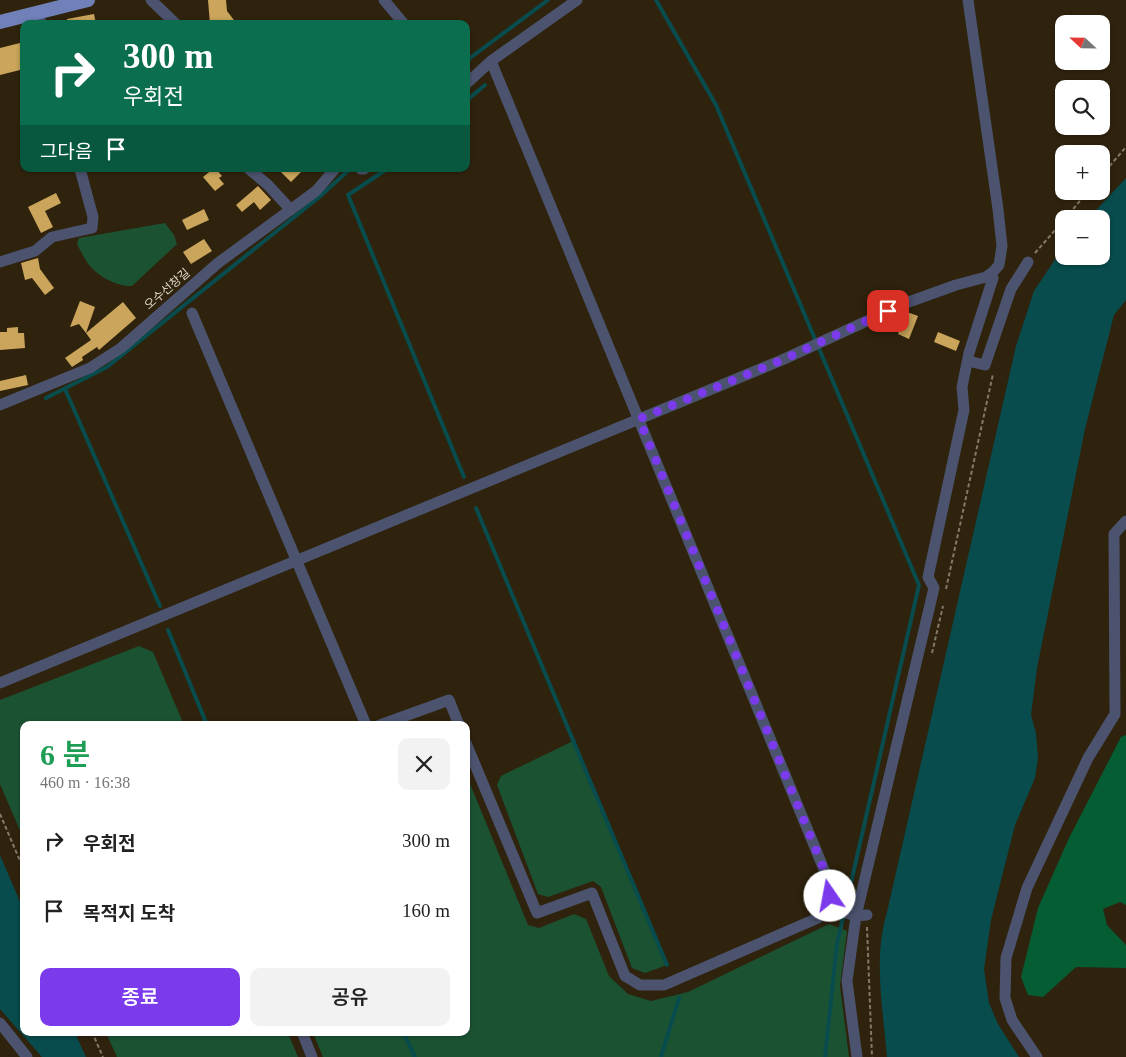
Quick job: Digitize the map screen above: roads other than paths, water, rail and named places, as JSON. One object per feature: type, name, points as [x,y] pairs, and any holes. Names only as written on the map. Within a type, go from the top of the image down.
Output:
[{"type":"main road","points":[[0,22],[40,18],[88,0]]},
{"type":"street","points":[[151,0],[172,20]]},
{"type":"street","points":[[384,0],[401,20]]},
{"type":"street","points":[[470,80],[491,61],[577,0]]},
{"type":"street","points":[[0,683],[798,353],[906,303],[990,274],[999,265],[1002,246],[968,0]]},
{"type":"street","points":[[491,61],[830,884],[831,908]]},
{"type":"street","points":[[0,262],[35,251],[52,237],[92,228],[92,216],[81,172]]},
{"type":"street","points":[[253,172],[268,185],[291,210]]},
{"type":"street","name":"오수선창길","points":[[0,405],[90,368],[121,348],[218,263],[316,191],[332,172]]},
{"type":"street","points":[[968,361],[986,364],[1011,289],[1028,262]]},
{"type":"street","points":[[858,1057],[847,981],[934,588],[928,577],[964,410],[962,387],[980,313],[993,278],[990,274]]},
{"type":"street","points":[[192,313],[364,721]]},
{"type":"street","points":[[1037,1057],[1012,1020],[1005,998],[1006,958],[1027,888],[1088,758],[1120,712],[1114,534],[1126,522]]},
{"type":"street","points":[[391,721],[448,700],[457,721]]},
{"type":"street","points":[[470,753],[537,913],[592,893],[625,976],[640,985],[664,985],[818,918],[831,908]]},
{"type":"street","points":[[831,908],[861,915]]},
{"type":"street","points":[[0,1023],[27,1057]]},
{"type":"street","points":[[304,1036],[312,1057]]},
{"type":"water","points":[[1126,178],[1126,300],[1114,315],[1085,429],[1037,668],[1031,715],[1036,733],[1038,758],[1035,778],[1015,825],[991,920],[984,969],[989,1003],[998,1024],[1019,1057],[887,1057],[880,984],[883,929],[1016,346],[1034,291],[1055,260],[1055,265],[1110,265],[1110,210],[1096,210],[1106,200],[1110,200],[1110,195]]},
{"type":"water","points":[[0,855],[20,902],[20,1032],[0,1009]]},
{"type":"water","points":[[24,1036],[76,1036],[86,1057],[42,1057]]},
{"type":"waterway","points":[[470,58],[548,0]]},
{"type":"waterway","points":[[656,0],[716,105],[919,585],[837,944],[825,1057]]},
{"type":"waterway","points":[[470,98],[485,85]]},
{"type":"waterway","points":[[46,398],[107,367],[318,198],[347,172]]},
{"type":"waterway","points":[[382,172],[348,195],[464,477]]},
{"type":"waterway","points":[[65,389],[160,606]]},
{"type":"waterway","points":[[476,508],[667,965]]},
{"type":"waterway","points":[[168,630],[205,721]]},
{"type":"waterway","points":[[661,1057],[679,998]]},
{"type":"waterway","points":[[405,1036],[415,1057]]}]
